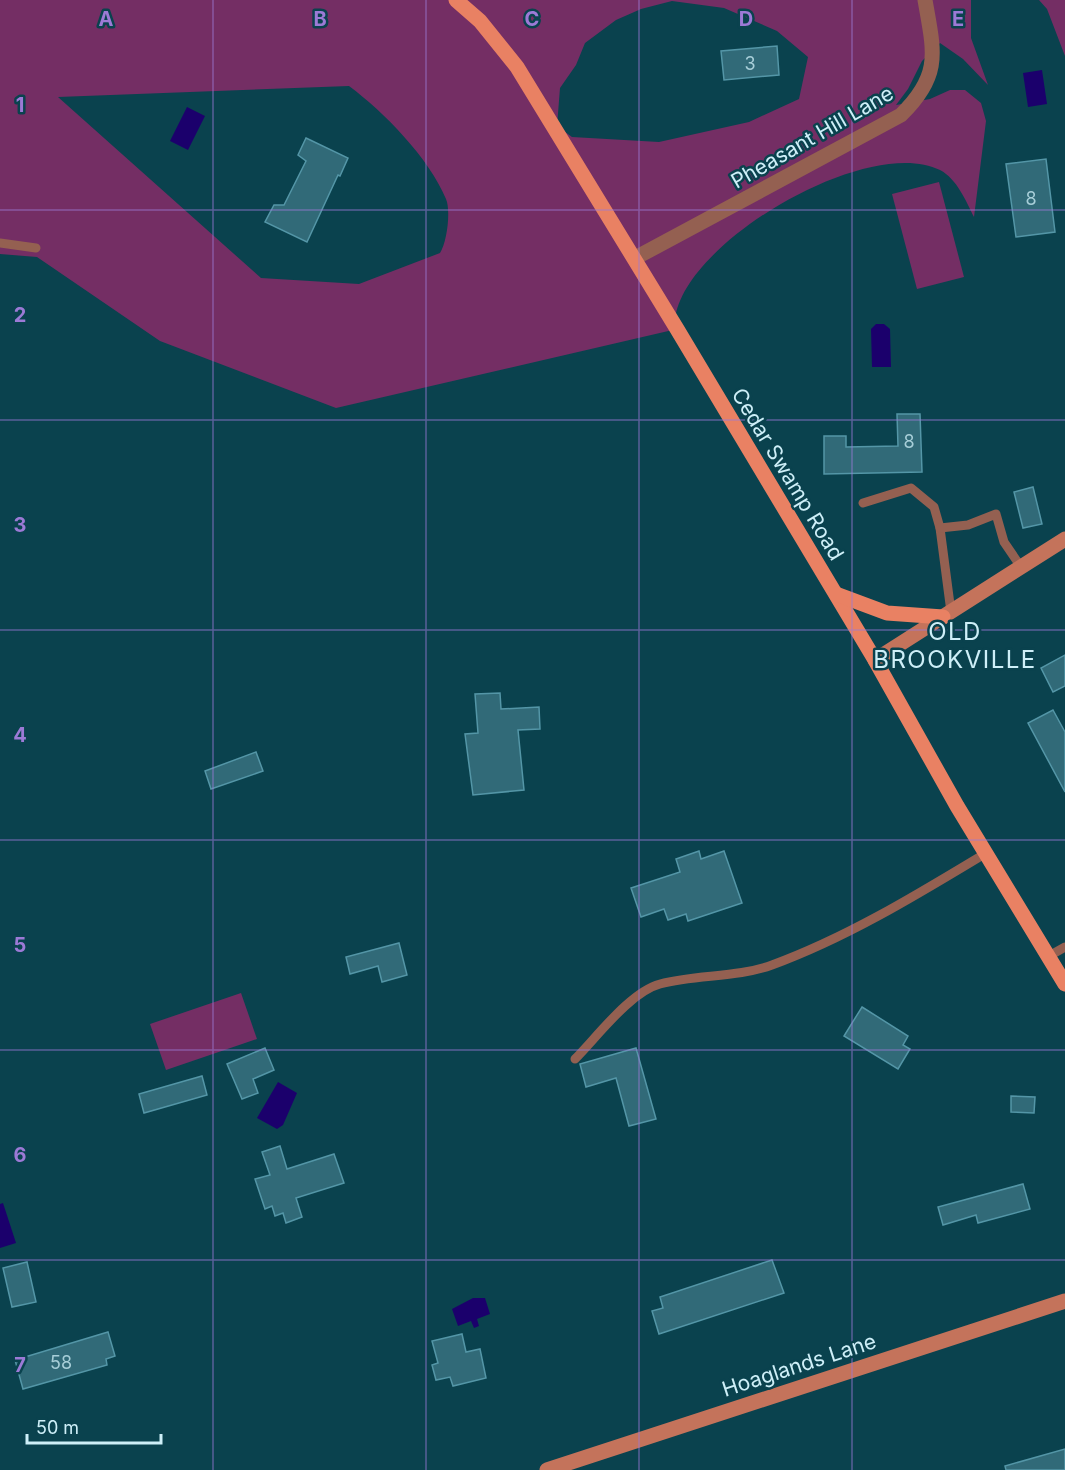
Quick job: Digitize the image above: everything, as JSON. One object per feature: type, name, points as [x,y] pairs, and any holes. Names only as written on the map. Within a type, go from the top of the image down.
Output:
[{"type":"main road","name":"Cedar Swamp Road","points":[[456,0],[480,21],[518,67],[836,594],[1065,984]]},
{"type":"main road","points":[[836,594],[887,613],[947,614]]},
{"type":"street","name":"Pheasant Hill Lane","points":[[635,258],[902,115],[919,98],[932,70],[932,41],[925,0]]},
{"type":"street","points":[[875,660],[1065,538]]},
{"type":"street","name":"Hoaglands Lane","points":[[547,1470],[1065,1301]]},
{"type":"lane","points":[[0,243],[36,248]]},
{"type":"lane","points":[[863,503],[911,488],[934,507],[940,528],[947,614]]},
{"type":"lane","points":[[940,528],[968,525],[996,514],[1004,542],[1021,567]]},
{"type":"lane","points":[[575,1059],[635,998],[659,984],[746,973],[773,964],[856,927],[986,853]]},
{"type":"lane","points":[[1049,956],[1065,947]]},
{"type":"shaded area","points":[[0,0],[456,0],[480,21],[677,329],[336,408],[160,341],[37,257],[0,254]],"holes":[[[349,86],[391,122],[429,168],[446,199],[448,226],[440,253],[359,284],[261,278],[58,97]]]},
{"type":"shaded area","points":[[465,0],[971,0],[971,38],[988,85],[963,59],[940,43],[922,61],[908,89],[896,105],[930,99],[950,90],[965,90],[981,103],[986,121],[974,217],[956,185],[940,170],[908,163],[869,167],[826,181],[783,203],[743,229],[709,259],[685,290],[675,320]],"holes":[[[672,1],[724,8],[777,31],[808,57],[799,99],[749,122],[659,142],[572,137],[557,126],[560,88],[576,65],[585,43],[616,20],[641,9]]]},
{"type":"shaded area","points":[[1039,0],[1065,0],[1065,56],[1047,9]]},
{"type":"shaded area","points":[[1042,70],[1047,104],[1028,107],[1023,73]]},
{"type":"shaded area","points":[[187,107],[205,116],[188,150],[170,141]]},
{"type":"shaded area","points":[[939,182],[964,277],[917,289],[892,194]]},
{"type":"shaded area","points":[[876,324],[884,324],[890,329],[891,367],[872,367],[871,329]]},
{"type":"shaded area","points":[[241,993],[257,1039],[166,1070],[150,1024]]},
{"type":"shaded area","points":[[278,1082],[297,1093],[283,1125],[277,1129],[257,1118]]},
{"type":"shaded area","points":[[3,1203],[16,1243],[0,1248],[0,1204]]},
{"type":"shaded area","points":[[473,1298],[485,1298],[490,1314],[477,1319],[479,1326],[474,1328],[471,1321],[458,1326],[452,1309]]},
{"type":"building","points":[[777,46],[779,75],[724,80],[721,51]]},
{"type":"building","points":[[306,138],[348,158],[307,242],[265,222],[274,205],[284,205],[306,161],[298,155]]},
{"type":"building","points":[[1046,159],[1055,232],[1016,237],[1006,164]]},
{"type":"building","points":[[897,414],[920,414],[922,472],[824,474],[824,436],[846,436],[846,447],[898,446]]},
{"type":"building","points":[[1033,487],[1042,524],[1023,528],[1014,492]]},
{"type":"building","points":[[1065,655],[1065,686],[1053,692],[1041,668]]},
{"type":"building","points":[[500,693],[501,709],[539,707],[540,729],[518,730],[524,790],[473,795],[465,734],[478,733],[475,694]]},
{"type":"building","points":[[1053,710],[1065,732],[1065,792],[1028,723]]},
{"type":"building","points":[[256,752],[263,771],[211,789],[205,771]]},
{"type":"building","points":[[699,851],[701,859],[724,851],[742,903],[688,921],[686,914],[668,920],[664,909],[641,917],[631,888],[680,872],[676,859]]},
{"type":"building","points":[[399,943],[407,975],[382,982],[378,966],[350,974],[346,957]]},
{"type":"building","points":[[862,1007],[908,1036],[903,1045],[910,1049],[898,1069],[844,1036]]},
{"type":"building","points":[[265,1048],[274,1070],[253,1079],[258,1093],[242,1099],[227,1064]]},
{"type":"building","points":[[636,1048],[656,1119],[629,1126],[616,1078],[586,1087],[580,1064]]},
{"type":"building","points":[[202,1076],[207,1095],[144,1113],[139,1094]]},
{"type":"building","points":[[1011,1096],[1035,1097],[1034,1113],[1011,1112]]},
{"type":"building","points":[[280,1146],[287,1169],[334,1154],[344,1183],[296,1198],[302,1217],[286,1223],[283,1213],[275,1216],[272,1206],[265,1209],[255,1179],[270,1175],[262,1152]]},
{"type":"building","points":[[1023,1184],[1030,1209],[978,1223],[976,1215],[943,1225],[938,1207]]},
{"type":"building","points":[[772,1260],[784,1293],[659,1334],[652,1311],[663,1308],[660,1297]]},
{"type":"building","points":[[27,1262],[36,1302],[12,1307],[3,1268]]},
{"type":"building","points":[[108,1332],[115,1356],[106,1359],[107,1365],[23,1389],[15,1360]]},
{"type":"building","points":[[462,1334],[466,1352],[480,1349],[486,1378],[453,1386],[450,1377],[436,1380],[432,1365],[438,1363],[432,1341]]},
{"type":"building","points":[[1065,1449],[1065,1470],[1006,1470],[1005,1466]]},
{"type":"district","name":"OLD BROOKVILLE","points":[[955,645]]}]
